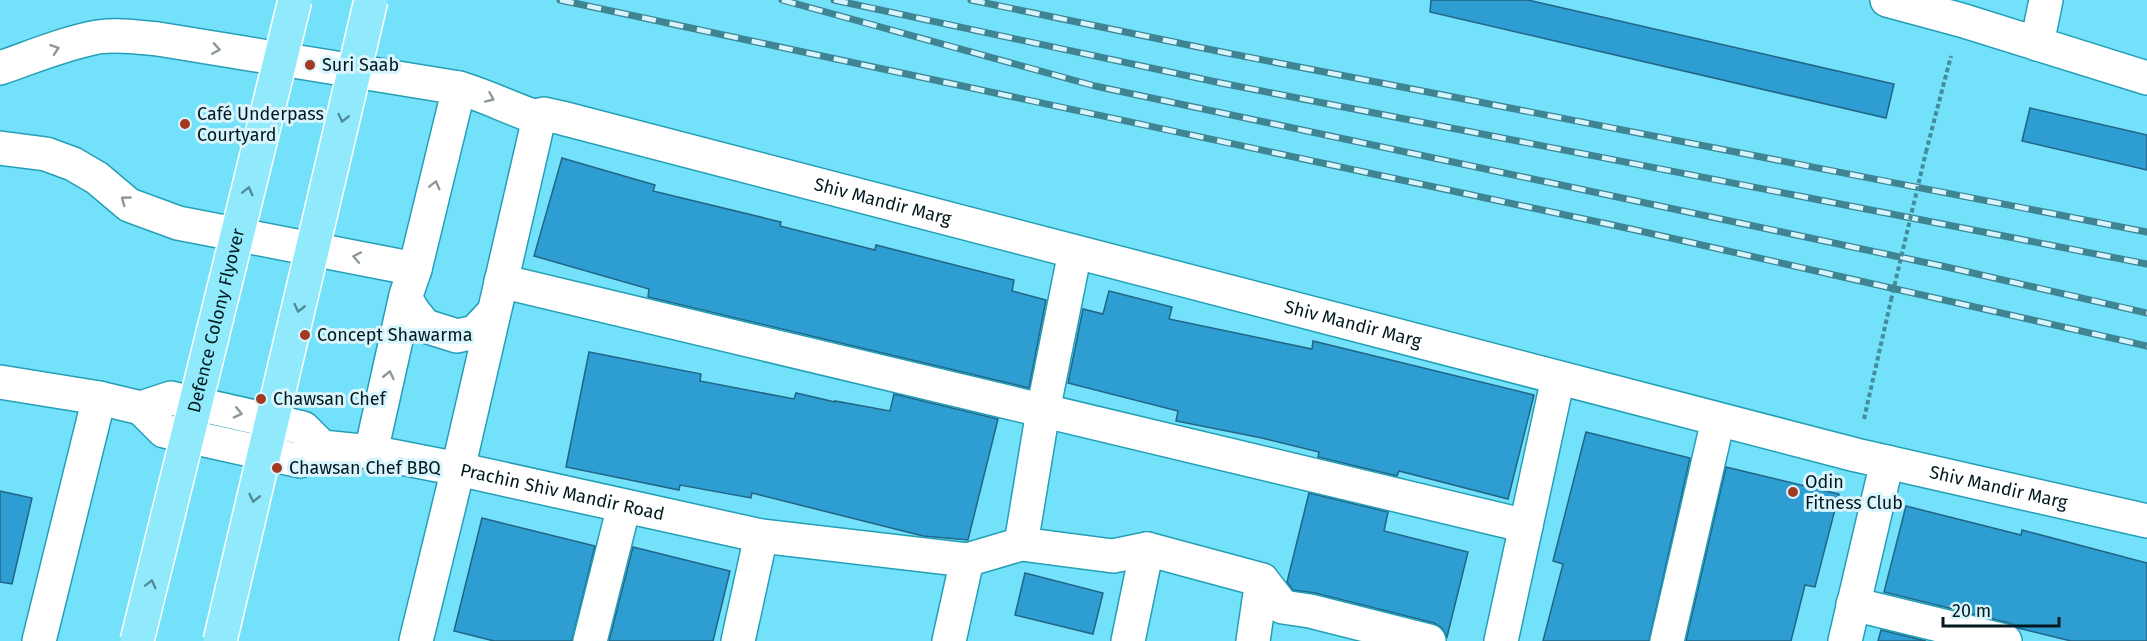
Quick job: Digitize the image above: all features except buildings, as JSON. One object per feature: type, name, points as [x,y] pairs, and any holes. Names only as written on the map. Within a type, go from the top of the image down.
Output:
[{"type":"main road","name":"Defence Colony Flyover","points":[[137,641],[295,0]]},
{"type":"main road","points":[[220,641],[371,0]]},
{"type":"street","points":[[1887,0],[1961,20],[2147,78]]},
{"type":"street","points":[[2037,44],[2046,0]]},
{"type":"street","name":"Shiv Mandir Marg","points":[[0,68],[68,45],[98,38],[128,36],[459,88],[485,95],[515,111],[1075,252],[1719,420],[1887,462],[2147,521]]},
{"type":"street","points":[[371,452],[459,88]]},
{"type":"street","name":"Prachin Shiv Mandir Road","points":[[550,118],[501,281],[458,469],[761,536],[967,560]]},
{"type":"street","points":[[0,148],[46,154],[73,164],[97,178],[129,205],[178,223],[410,284]]},
{"type":"street","points":[[1021,544],[1043,411],[1075,252]]},
{"type":"street","points":[[501,281],[1526,526]]},
{"type":"street","points":[[410,284],[413,311],[425,326],[457,336],[475,332],[493,313]]},
{"type":"street","points":[[1501,641],[1558,378]]},
{"type":"street","points":[[0,382],[99,398],[141,408],[171,398],[303,428],[322,447],[371,452],[458,469],[416,641]]},
{"type":"street","points":[[39,641],[99,398]]},
{"type":"street","points":[[1667,641],[1719,420]]},
{"type":"street","points":[[1845,641],[1887,462]]},
{"type":"street","points":[[590,641],[624,506]]},
{"type":"street","points":[[738,641],[761,536]]},
{"type":"street","points":[[949,641],[967,560],[1021,544],[1113,556],[1147,549],[1262,580],[1282,607],[1429,641]]},
{"type":"street","points":[[1128,641],[1147,549]]},
{"type":"street","points":[[1253,641],[1262,580]]},
{"type":"street","points":[[1853,604],[2005,641]]},
{"type":"path","points":[[1873,385],[1943,87]]},
{"type":"railway","points":[[560,0],[1631,229],[2147,346]]},
{"type":"railway","points":[[782,0],[1095,86],[1942,266],[2147,313]]},
{"type":"railway","points":[[834,0],[1221,83],[2147,264]]},
{"type":"railway","points":[[971,0],[1227,53],[2147,232]]},
{"type":"place","name":"Suri Saab","points":[[310,65]]},
{"type":"place","name":"Café Underpass Courtyard","points":[[185,124]]},
{"type":"place","name":"Concept Shawarma","points":[[305,335]]},
{"type":"place","name":"Chawsan Chef","points":[[261,399]]},
{"type":"place","name":"Chawsan Chef BBQ","points":[[277,468]]},
{"type":"place","name":"Odin Fitness Club","points":[[1793,492]]}]
